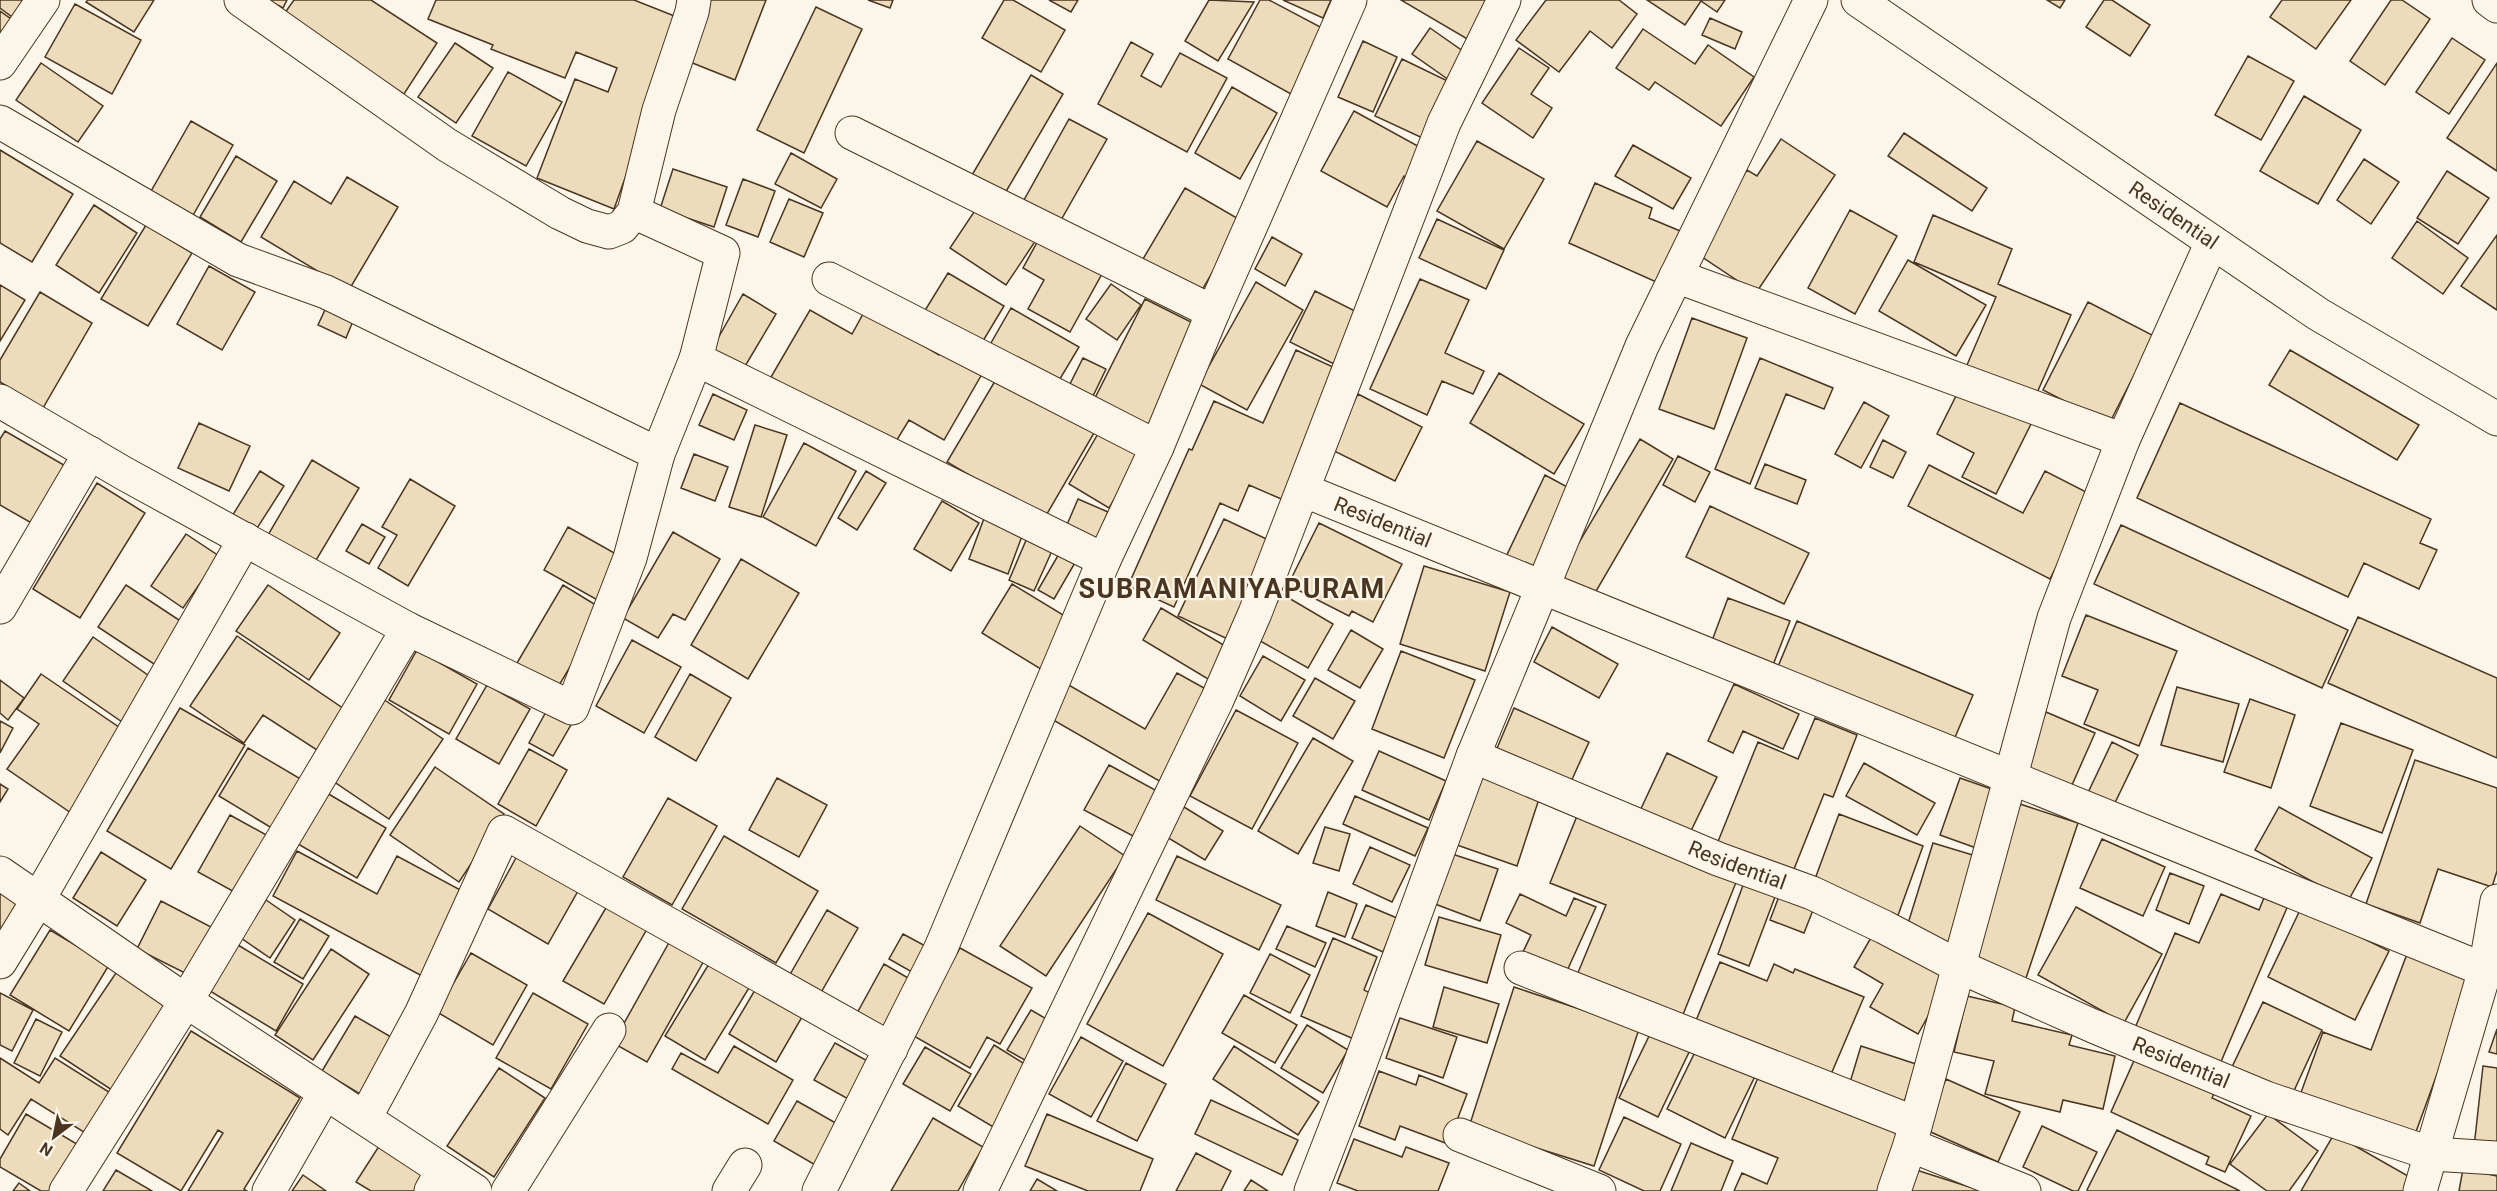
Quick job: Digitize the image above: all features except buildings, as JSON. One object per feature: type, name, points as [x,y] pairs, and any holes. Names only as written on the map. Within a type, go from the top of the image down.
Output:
[{"type":"street","points":[[0,63],[43,0]]},
{"type":"street","points":[[241,0],[447,145],[560,213],[587,226],[609,232],[622,227],[634,212],[659,110],[694,0]]},
{"type":"street","points":[[819,1191],[941,948],[1104,560],[1157,447],[1213,312],[1350,0]]},
{"type":"street","points":[[980,1191],[1217,700],[1255,614],[1444,123],[1504,0]]},
{"type":"street","points":[[1311,1191],[1356,1076],[1473,756],[1642,346],[1811,0]]},
{"type":"street","name":"Residential","points":[[1858,0],[2318,314],[2497,419]]},
{"type":"street","points":[[2489,0],[2497,6]]},
{"type":"street","points":[[0,122],[238,260],[326,292],[658,454]]},
{"type":"street","points":[[852,133],[1213,312]]},
{"type":"street","points":[[0,400],[245,540],[408,629],[572,708],[630,558],[658,454],[696,359],[723,253],[634,212]]},
{"type":"street","points":[[1894,1191],[1912,1134],[2054,618],[2123,440],[2212,242]]},
{"type":"street","points":[[1676,276],[2123,440]]},
{"type":"street","points":[[829,279],[1157,447]]},
{"type":"street","points":[[696,359],[1104,560]]},
{"type":"street","points":[[0,607],[90,453]]},
{"type":"street","name":"Residential","points":[[1303,490],[1542,589],[2491,971]]},
{"type":"street","points":[[0,962],[245,540]]},
{"type":"street","points":[[66,1191],[186,1001],[408,629]]},
{"type":"street","name":"Residential","points":[[1473,756],[1719,859],[1812,893],[1958,966],[2093,1026],[2266,1098],[2432,1154],[2497,1158]]},
{"type":"street","points":[[365,1118],[421,1014],[504,832],[891,1049]]},
{"type":"street","points":[[0,873],[186,1001],[365,1118],[437,1181],[475,1191]]},
{"type":"street","points":[[2420,1191],[2491,971],[2497,901]]},
{"type":"street","points":[[1521,968],[1912,1134],[2024,1191]]},
{"type":"street","points":[[508,1191],[609,1030]]},
{"type":"street","points":[[269,1191],[325,1093]]},
{"type":"street","points":[[1460,1135],[1599,1191]]},
{"type":"district","name":"SUBRAMANIYAPURAM","points":[[1232,589]]}]
